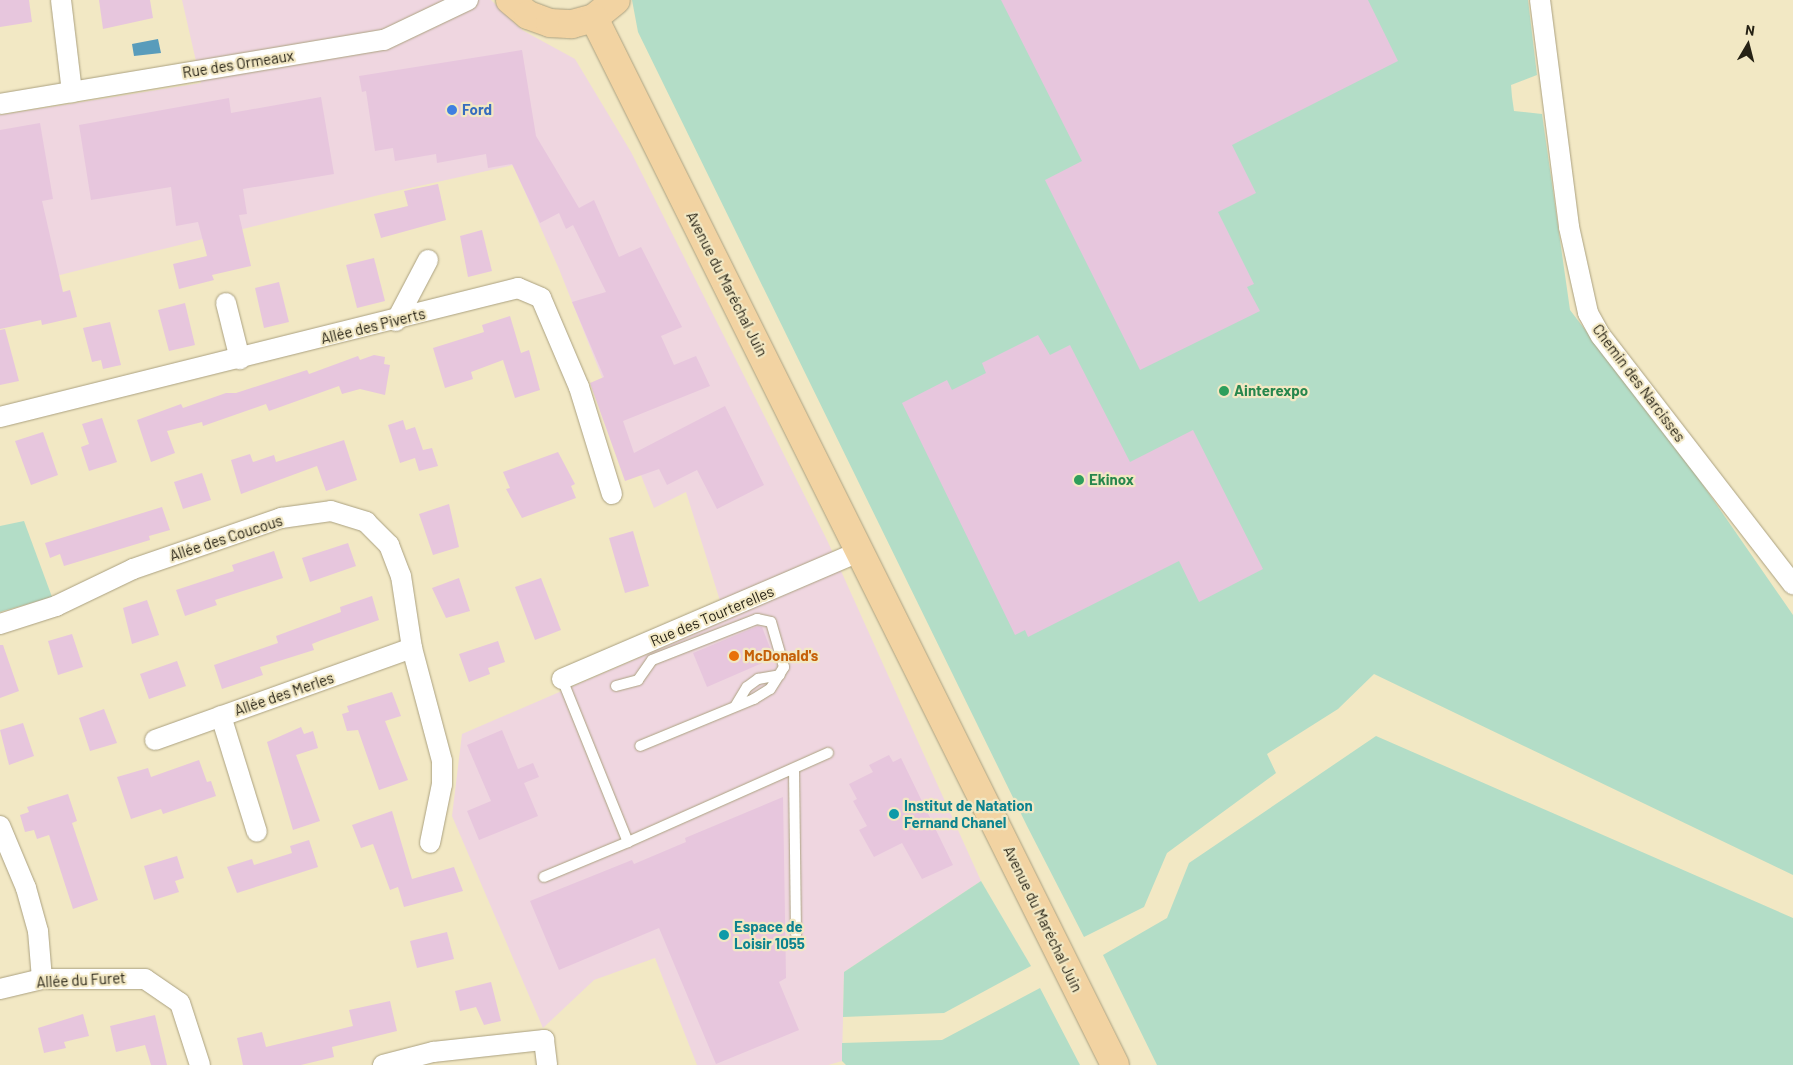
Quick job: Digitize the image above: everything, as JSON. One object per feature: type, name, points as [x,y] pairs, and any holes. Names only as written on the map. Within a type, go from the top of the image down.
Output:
[{"type":"main road","points":[[510,0],[528,15],[550,23],[572,24],[594,18],[616,0]]},
{"type":"main road","name":"Avenue du Maréchal Juin","points":[[594,18],[861,551],[1115,1065]]},
{"type":"street","points":[[61,0],[72,92]]},
{"type":"street","name":"Rue des Ormeaux","points":[[0,104],[384,40],[468,0]]},
{"type":"street","name":"Chemin des Narcisses","points":[[1540,0],[1569,227],[1588,313],[1601,336],[1793,584]]},
{"type":"street","points":[[396,321],[428,260]]},
{"type":"street","name":"Allée des Piverts","points":[[0,417],[396,321],[518,288],[541,298],[579,387],[612,494]]},
{"type":"street","points":[[226,303],[240,359]]},
{"type":"street","name":"Allée des Coucous","points":[[0,624],[56,606],[133,569],[272,521],[330,511],[366,522],[389,545],[401,576],[412,648],[442,761],[442,784],[430,842]]},
{"type":"street","name":"Rue des Tourterelles","points":[[562,679],[861,551]]},
{"type":"street","name":"Allée des Merles","points":[[155,740],[412,648]]},
{"type":"street","points":[[221,716],[257,832]]},
{"type":"street","points":[[0,826],[26,888],[38,931],[42,979]]},
{"type":"street","name":"Allée du Furet","points":[[0,989],[42,979],[145,979],[180,1003],[200,1065]]},
{"type":"street","points":[[384,1065],[432,1052],[544,1040],[547,1065]]},
{"type":"lane","points":[[616,686],[638,680],[652,660],[757,619],[770,622],[783,658],[780,675],[770,690],[640,746]]},
{"type":"lane","points":[[736,705],[746,686],[758,679],[780,675]]},
{"type":"lane","points":[[562,679],[628,842]]},
{"type":"lane","points":[[544,877],[628,842],[828,753]]},
{"type":"lane","points":[[794,768],[796,934]]},
{"type":"shaded area","points":[[182,0],[491,0],[522,30],[575,59],[631,152],[827,540],[981,881],[844,972],[842,1061],[828,1065],[697,1065],[655,958],[594,980],[543,1028],[452,816],[462,734],[726,620],[686,492],[654,508],[559,269],[513,165],[379,195],[0,290],[0,115],[201,83]]},
{"type":"green space","name":"Ainterexpo","points":[[632,0],[1528,0],[1537,75],[1511,85],[1512,97],[1514,111],[1542,114],[1570,310],[1694,472],[1793,615],[1793,875],[1374,674],[1338,709],[1267,754],[1276,773],[1167,853],[1144,907],[1084,937],[1027,826],[638,32]]},
{"type":"green space","points":[[24,521],[52,597],[0,612],[0,526]]},
{"type":"green space","points":[[1376,736],[1793,918],[1793,1065],[1157,1065],[1103,955],[1167,918],[1189,863]]},
{"type":"green space","points":[[981,881],[1031,966],[944,1013],[843,1017],[844,972]]},
{"type":"green space","points":[[1040,988],[1080,1065],[846,1065],[842,1061],[842,1043],[942,1040]]},
{"type":"water","points":[[158,39],[161,53],[134,56],[132,44]]},
{"type":"building","points":[[0,0],[29,0],[32,22],[0,27]]},
{"type":"building","points":[[99,0],[150,0],[153,18],[103,29]]},
{"type":"building","points":[[1001,0],[1368,0],[1398,61],[1232,145],[1256,193],[1218,212],[1254,284],[1247,287],[1260,311],[1140,370],[1045,180],[1082,161]]},
{"type":"building","points":[[522,50],[536,136],[579,208],[594,200],[619,257],[641,247],[682,327],[661,336],[674,365],[696,356],[710,386],[623,421],[634,453],[725,406],[764,485],[717,509],[697,470],[667,485],[659,469],[625,481],[590,383],[604,377],[572,302],[606,292],[573,225],[566,229],[559,213],[540,223],[512,164],[488,168],[486,154],[437,163],[436,154],[395,161],[393,148],[375,151],[366,91],[362,92],[359,76]]},
{"type":"building","points":[[321,97],[334,174],[243,189],[247,214],[239,215],[251,266],[212,275],[214,280],[179,289],[173,264],[207,256],[198,222],[176,226],[171,187],[91,200],[79,125],[229,98],[231,113]]},
{"type":"building","points":[[40,123],[53,199],[42,201],[63,292],[70,290],[77,317],[42,325],[41,320],[0,329],[0,130]]},
{"type":"building","points":[[438,184],[446,220],[381,238],[374,214],[408,206],[404,191]]},
{"type":"building","points":[[482,230],[492,271],[468,277],[460,236]]},
{"type":"building","points":[[374,258],[385,301],[357,308],[346,265]]},
{"type":"building","points":[[279,282],[289,322],[264,328],[255,288]]},
{"type":"building","points":[[185,303],[195,345],[169,351],[158,310]]},
{"type":"building","points":[[510,316],[521,353],[529,350],[540,390],[515,398],[503,360],[471,372],[473,379],[445,388],[433,348],[484,332],[482,325]]},
{"type":"building","points":[[110,322],[121,365],[103,369],[101,360],[92,362],[83,328]]},
{"type":"building","points":[[5,329],[19,381],[0,385],[0,330]]},
{"type":"building","name":"Ekinox","points":[[1038,335],[1050,355],[1070,345],[1130,462],[1193,430],[1263,569],[1199,602],[1179,561],[1028,637],[1025,630],[1015,635],[902,403],[947,380],[952,390],[986,373],[982,363]]},
{"type":"building","points":[[374,355],[385,357],[384,364],[390,365],[385,395],[360,389],[342,394],[339,386],[269,411],[266,404],[203,426],[202,422],[167,431],[175,453],[151,462],[137,420],[181,404],[183,408],[226,393],[236,393],[307,370],[309,374],[358,356],[360,360]]},
{"type":"building","points":[[102,418],[117,462],[89,471],[81,447],[89,444],[82,424]]},
{"type":"building","points":[[403,420],[406,430],[415,427],[423,450],[432,448],[438,466],[419,471],[415,458],[400,463],[388,425]]},
{"type":"building","points":[[43,432],[58,475],[31,485],[15,441]]},
{"type":"building","points":[[344,440],[357,480],[326,491],[317,466],[241,494],[231,460],[250,454],[253,462],[274,455],[276,462]]},
{"type":"building","points":[[558,452],[575,484],[571,486],[576,498],[522,518],[506,489],[510,488],[503,472]]},
{"type":"building","points":[[202,473],[211,500],[183,509],[174,482]]},
{"type":"building","points":[[449,504],[459,547],[433,555],[419,514]]},
{"type":"building","points":[[162,507],[170,530],[149,536],[150,540],[64,566],[60,554],[50,558],[45,543]]},
{"type":"building","points":[[633,531],[649,586],[625,593],[609,538]]},
{"type":"building","points":[[348,543],[356,566],[310,582],[302,558]]},
{"type":"building","points":[[274,551],[283,578],[215,600],[217,605],[185,616],[176,590],[234,571],[232,565]]},
{"type":"building","points":[[459,578],[470,611],[446,618],[432,588]]},
{"type":"building","points":[[541,578],[561,630],[535,640],[515,587]]},
{"type":"building","points":[[372,596],[379,620],[312,644],[314,650],[260,667],[263,675],[222,689],[214,665],[278,643],[276,636],[341,612],[340,607]]},
{"type":"building","points":[[147,600],[159,635],[132,644],[123,608]]},
{"type":"building","name":"McDonald's","points":[[758,626],[762,627],[774,658],[707,687],[693,653]]},
{"type":"building","points":[[72,634],[83,667],[58,675],[48,641]]},
{"type":"building","points":[[498,641],[505,662],[488,668],[490,674],[469,682],[459,654]]},
{"type":"building","points":[[0,645],[3,645],[19,691],[0,698]]},
{"type":"building","points":[[177,661],[186,686],[149,699],[140,674]]},
{"type":"building","points":[[392,692],[401,716],[385,721],[408,780],[379,790],[358,730],[347,731],[342,714],[349,712],[347,706]]},
{"type":"building","points":[[104,709],[117,743],[90,751],[79,718]]},
{"type":"building","points":[[23,723],[34,756],[9,765],[0,730]]},
{"type":"building","points":[[301,727],[304,734],[313,731],[318,748],[296,755],[320,821],[293,830],[267,742]]},
{"type":"building","points":[[502,730],[518,769],[533,763],[539,777],[524,783],[538,816],[479,840],[467,811],[491,801],[467,745]]},
{"type":"building","name":"Institut de Natation Fernand Chanel","points":[[889,755],[893,762],[901,758],[953,865],[922,879],[902,843],[874,857],[859,830],[867,826],[853,801],[857,799],[849,784],[873,772],[869,765]]},
{"type":"building","points":[[199,760],[207,782],[211,781],[216,796],[163,814],[161,809],[131,819],[117,777],[148,768],[151,777]]},
{"type":"building","points":[[68,794],[77,821],[72,823],[98,900],[73,909],[49,835],[37,839],[34,830],[25,832],[20,815],[29,812],[27,807]]},
{"type":"building","name":"Espace de Loisir 1055","points":[[783,797],[786,978],[779,982],[799,1030],[716,1064],[659,928],[559,970],[530,901],[632,860],[634,864],[686,842],[685,838]]},
{"type":"building","points":[[392,811],[412,879],[454,867],[463,891],[404,907],[398,887],[390,890],[373,844],[361,848],[352,825]]},
{"type":"building","points":[[309,840],[318,867],[237,893],[227,867],[252,859],[254,865],[292,853],[290,846]]},
{"type":"building","points":[[177,856],[184,878],[175,881],[179,892],[154,900],[144,866]]},
{"type":"building","points":[[447,932],[454,959],[417,968],[410,941]]},
{"type":"building","points":[[491,982],[501,1021],[484,1025],[476,1007],[460,1011],[455,991]]},
{"type":"building","points":[[390,1001],[397,1031],[332,1047],[334,1057],[301,1065],[243,1065],[237,1038],[262,1032],[266,1047],[353,1026],[349,1010]]},
{"type":"building","points":[[83,1014],[89,1036],[64,1042],[66,1048],[44,1053],[38,1028]]},
{"type":"building","points":[[155,1015],[167,1065],[151,1065],[145,1045],[116,1052],[110,1026]]},
{"type":"place","name":"Ford","points":[[452,110]]},
{"type":"place","name":"Ainterexpo","points":[[1224,391]]},
{"type":"place","name":"Ekinox","points":[[1079,480]]},
{"type":"place","name":"McDonald's","points":[[734,656]]},
{"type":"place","name":"Institut de Natation Fernand Chanel","points":[[894,814]]},
{"type":"place","name":"Espace de Loisir 1055","points":[[724,935]]}]
